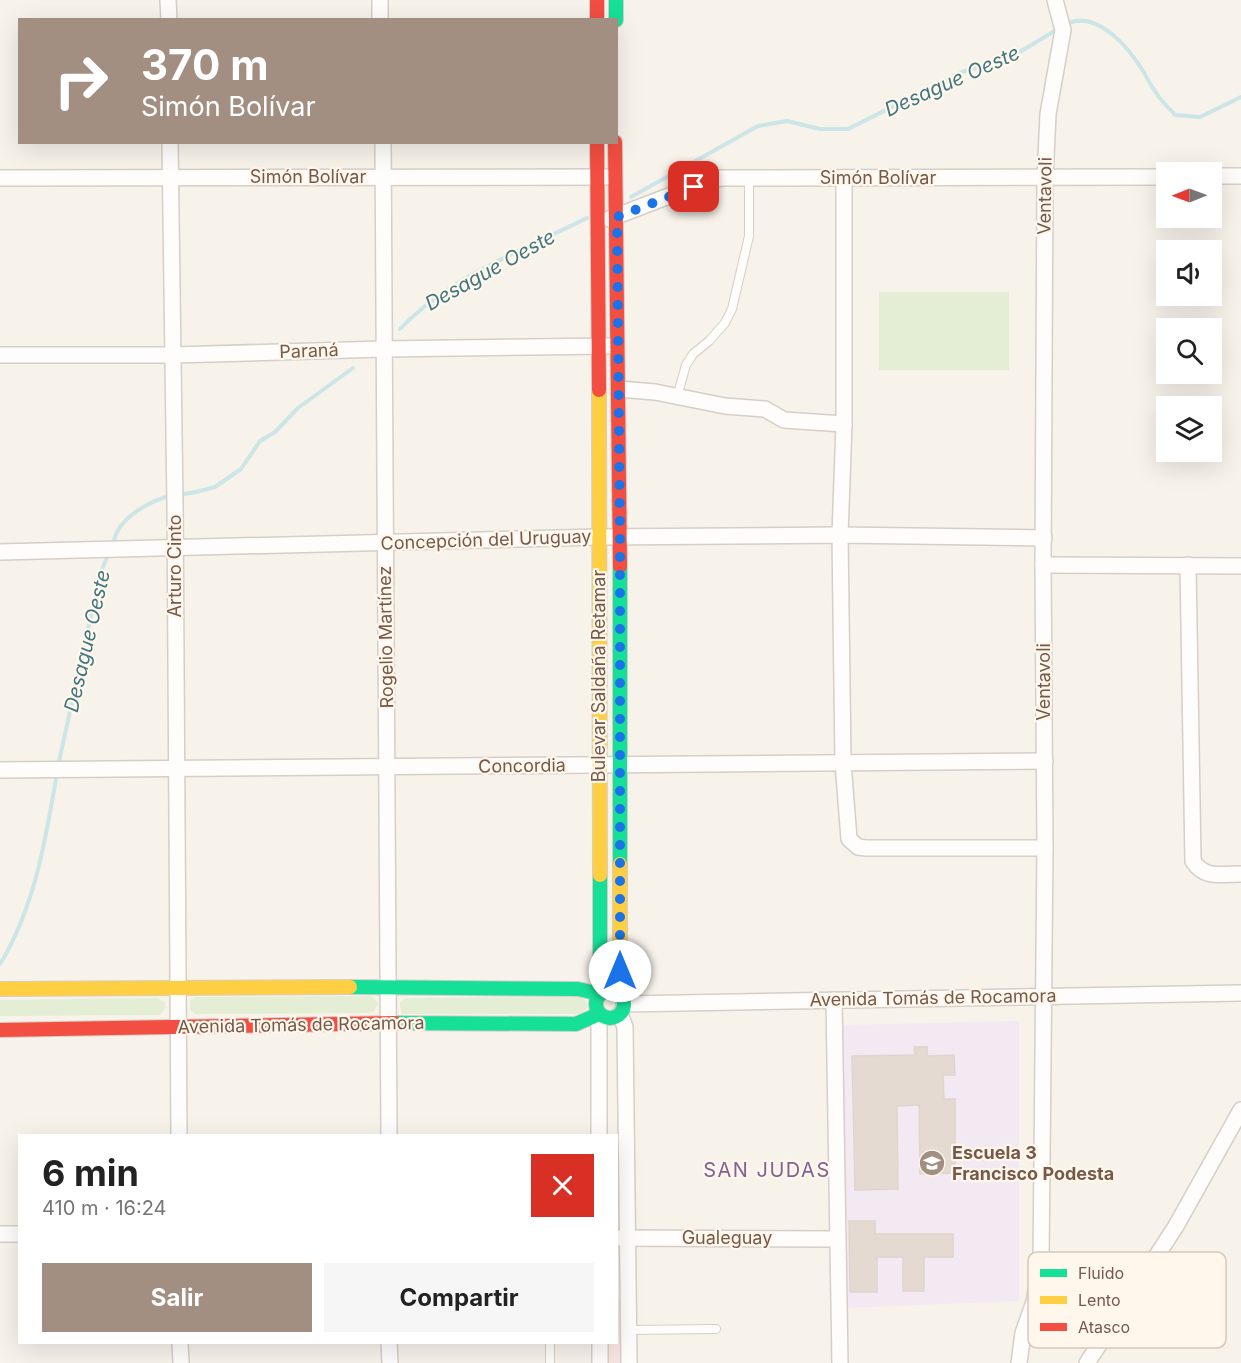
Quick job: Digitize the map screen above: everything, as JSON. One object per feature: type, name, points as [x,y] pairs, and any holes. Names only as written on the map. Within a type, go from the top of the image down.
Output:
[{"type":"street","points":[[168,0],[169,18]]},
{"type":"street","points":[[380,0],[381,18]]},
{"type":"street","points":[[597,0],[597,18]]},
{"type":"street","points":[[616,0],[616,18]]},
{"type":"street","name":"Ventavoli","points":[[1041,1252],[1045,848],[1043,565],[1045,178],[1048,114],[1062,25],[1054,0]]},
{"type":"street","name":"Arturo Cinto","points":[[170,144],[175,487],[179,1134]]},
{"type":"street","name":"Rogelio Martínez","points":[[383,144],[389,1134]]},
{"type":"street","name":"Bulevar Saldaña Retamar","points":[[597,144],[600,994],[595,1004],[599,1014],[600,1134]]},
{"type":"street","name":"Bulevar Saldaña Retamar","points":[[615,144],[619,389],[621,1004],[625,1027],[622,1238],[629,1363]]},
{"type":"street","name":"Simón Bolívar","points":[[0,178],[615,176]]},
{"type":"street","points":[[1222,176],[1241,176]]},
{"type":"street","name":"Simón Bolívar","points":[[597,222],[617,217],[713,179],[1156,177]]},
{"type":"street","points":[[844,178],[844,424],[840,535],[843,763],[849,839],[858,847],[1045,848]]},
{"type":"street","name":"Paraná","points":[[0,355],[173,355],[383,349],[618,347]]},
{"type":"street","points":[[619,389],[655,392],[725,406],[765,408],[784,420],[844,424]]},
{"type":"street","name":"Concepción del Uruguay","points":[[0,552],[599,537],[840,535],[1044,538]]},
{"type":"street","points":[[1043,565],[1241,566]]},
{"type":"street","points":[[1188,566],[1193,861],[1199,870],[1210,874],[1241,874]]},
{"type":"street","name":"Concordia","points":[[0,770],[387,769],[621,764],[1045,761]]},
{"type":"street","name":"Avenida Tomás de Rocamora","points":[[0,989],[389,987],[578,989],[600,994]]},
{"type":"street","points":[[599,1014],[610,1019],[621,1004],[610,990],[600,994]]},
{"type":"street","name":"Avenida Tomás de Rocamora","points":[[621,1004],[1241,993]]},
{"type":"street","points":[[834,1000],[840,1363]]},
{"type":"street","name":"Avenida Tomás de Rocamora","points":[[0,1030],[390,1023],[576,1024],[599,1014]]},
{"type":"street","points":[[1159,1252],[1241,1110]]},
{"type":"street","points":[[0,1234],[18,1234]]},
{"type":"street","name":"Gualeguay","points":[[622,1238],[837,1239]]},
{"type":"street","name":"Ventavoli","points":[[1019,1363],[1023,1333],[1028,1319]]},
{"type":"street","points":[[180,1344],[181,1363]]},
{"type":"street","points":[[389,1344],[390,1363]]},
{"type":"street","points":[[600,1344],[600,1363]]},
{"type":"street","points":[[1087,1363],[1097,1348]]},
{"type":"lane","points":[[678,397],[686,365],[693,354],[709,341],[724,323],[732,309],[749,236],[749,178]]},
{"type":"lane","points":[[628,1330],[716,1329]]},
{"type":"lane","points":[[550,1344],[550,1363]]},
{"type":"shaded area","name":"Escuela 3 Francisco Podesta","points":[[1019,1021],[1019,1301],[845,1308],[843,1025]]},
{"type":"shaded area","points":[[618,1298],[623,1298],[624,1363],[604,1363],[604,1344],[618,1344]]},
{"type":"green space","points":[[879,292],[1009,292],[1009,370],[879,370]]},
{"type":"green space","points":[[371,996],[378,1004],[374,1011],[369,1013],[195,1014],[190,1010],[190,1001],[195,997]]},
{"type":"green space","points":[[580,997],[587,1002],[588,1006],[582,1014],[402,1014],[400,1006],[400,1002],[406,998]]},
{"type":"green space","points":[[158,998],[165,1003],[166,1007],[160,1015],[0,1016],[0,1000]]},
{"type":"building","points":[[914,1047],[927,1047],[927,1056],[954,1055],[955,1075],[943,1075],[944,1099],[955,1099],[955,1173],[920,1174],[919,1105],[897,1106],[898,1189],[855,1190],[852,1056],[915,1055]]},
{"type":"building","points":[[849,1221],[875,1221],[875,1234],[953,1234],[953,1257],[924,1257],[924,1291],[903,1291],[903,1257],[877,1257],[877,1292],[850,1292]]},
{"type":"waterway","name":"Desague Oeste","points":[[1065,25],[1075,21],[1086,21],[1096,24],[1115,37],[1131,54],[1159,97],[1175,115],[1200,117],[1241,97]]},
{"type":"waterway","name":"Desague Oeste","points":[[631,197],[758,126],[787,121],[820,129],[848,129],[962,72],[1013,56],[1058,29]]},
{"type":"waterway","name":"Desague Oeste","points":[[400,329],[419,311],[464,279],[587,218]]},
{"type":"waterway","name":"Desague Oeste","points":[[178,495],[215,487],[241,469],[260,441],[275,432],[298,408],[353,368]]},
{"type":"waterway","name":"Desague Oeste","points":[[112,545],[119,529],[130,516],[157,500],[170,496]]},
{"type":"waterway","name":"Desague Oeste","points":[[58,766],[100,574],[108,555]]},
{"type":"waterway","name":"Desague Oeste","points":[[0,964],[31,896],[57,773]]},
{"type":"traffic: fast","points":[[616,0],[616,18]]},
{"type":"traffic: fast","points":[[620,566],[620,864]]},
{"type":"traffic: fast","points":[[350,987],[578,989],[600,994],[600,875]]},
{"type":"traffic: fast","points":[[610,990],[620,994],[624,1004],[620,1014],[610,1018],[600,1014],[596,1004],[600,994],[610,990]]},
{"type":"traffic: fast","points":[[395,1023],[576,1024],[599,1014]]},
{"type":"traffic: slow","points":[[599,390],[600,875]]},
{"type":"traffic: slow","points":[[620,864],[620,994]]},
{"type":"traffic: slow","points":[[0,989],[350,987]]},
{"type":"traffic: jam","points":[[597,0],[597,18]]},
{"type":"traffic: jam","points":[[597,144],[599,390]]},
{"type":"traffic: jam","points":[[615,144],[620,566]]},
{"type":"traffic: jam","points":[[0,1030],[395,1023]]},
{"type":"place","name":"Escuela 3 Francisco Podesta","points":[[932,1163]]},
{"type":"district","name":"SAN JUDAS","points":[[767,1170]]},
{"type":"route","points":[[620,971],[617,217],[694,187]]}]
